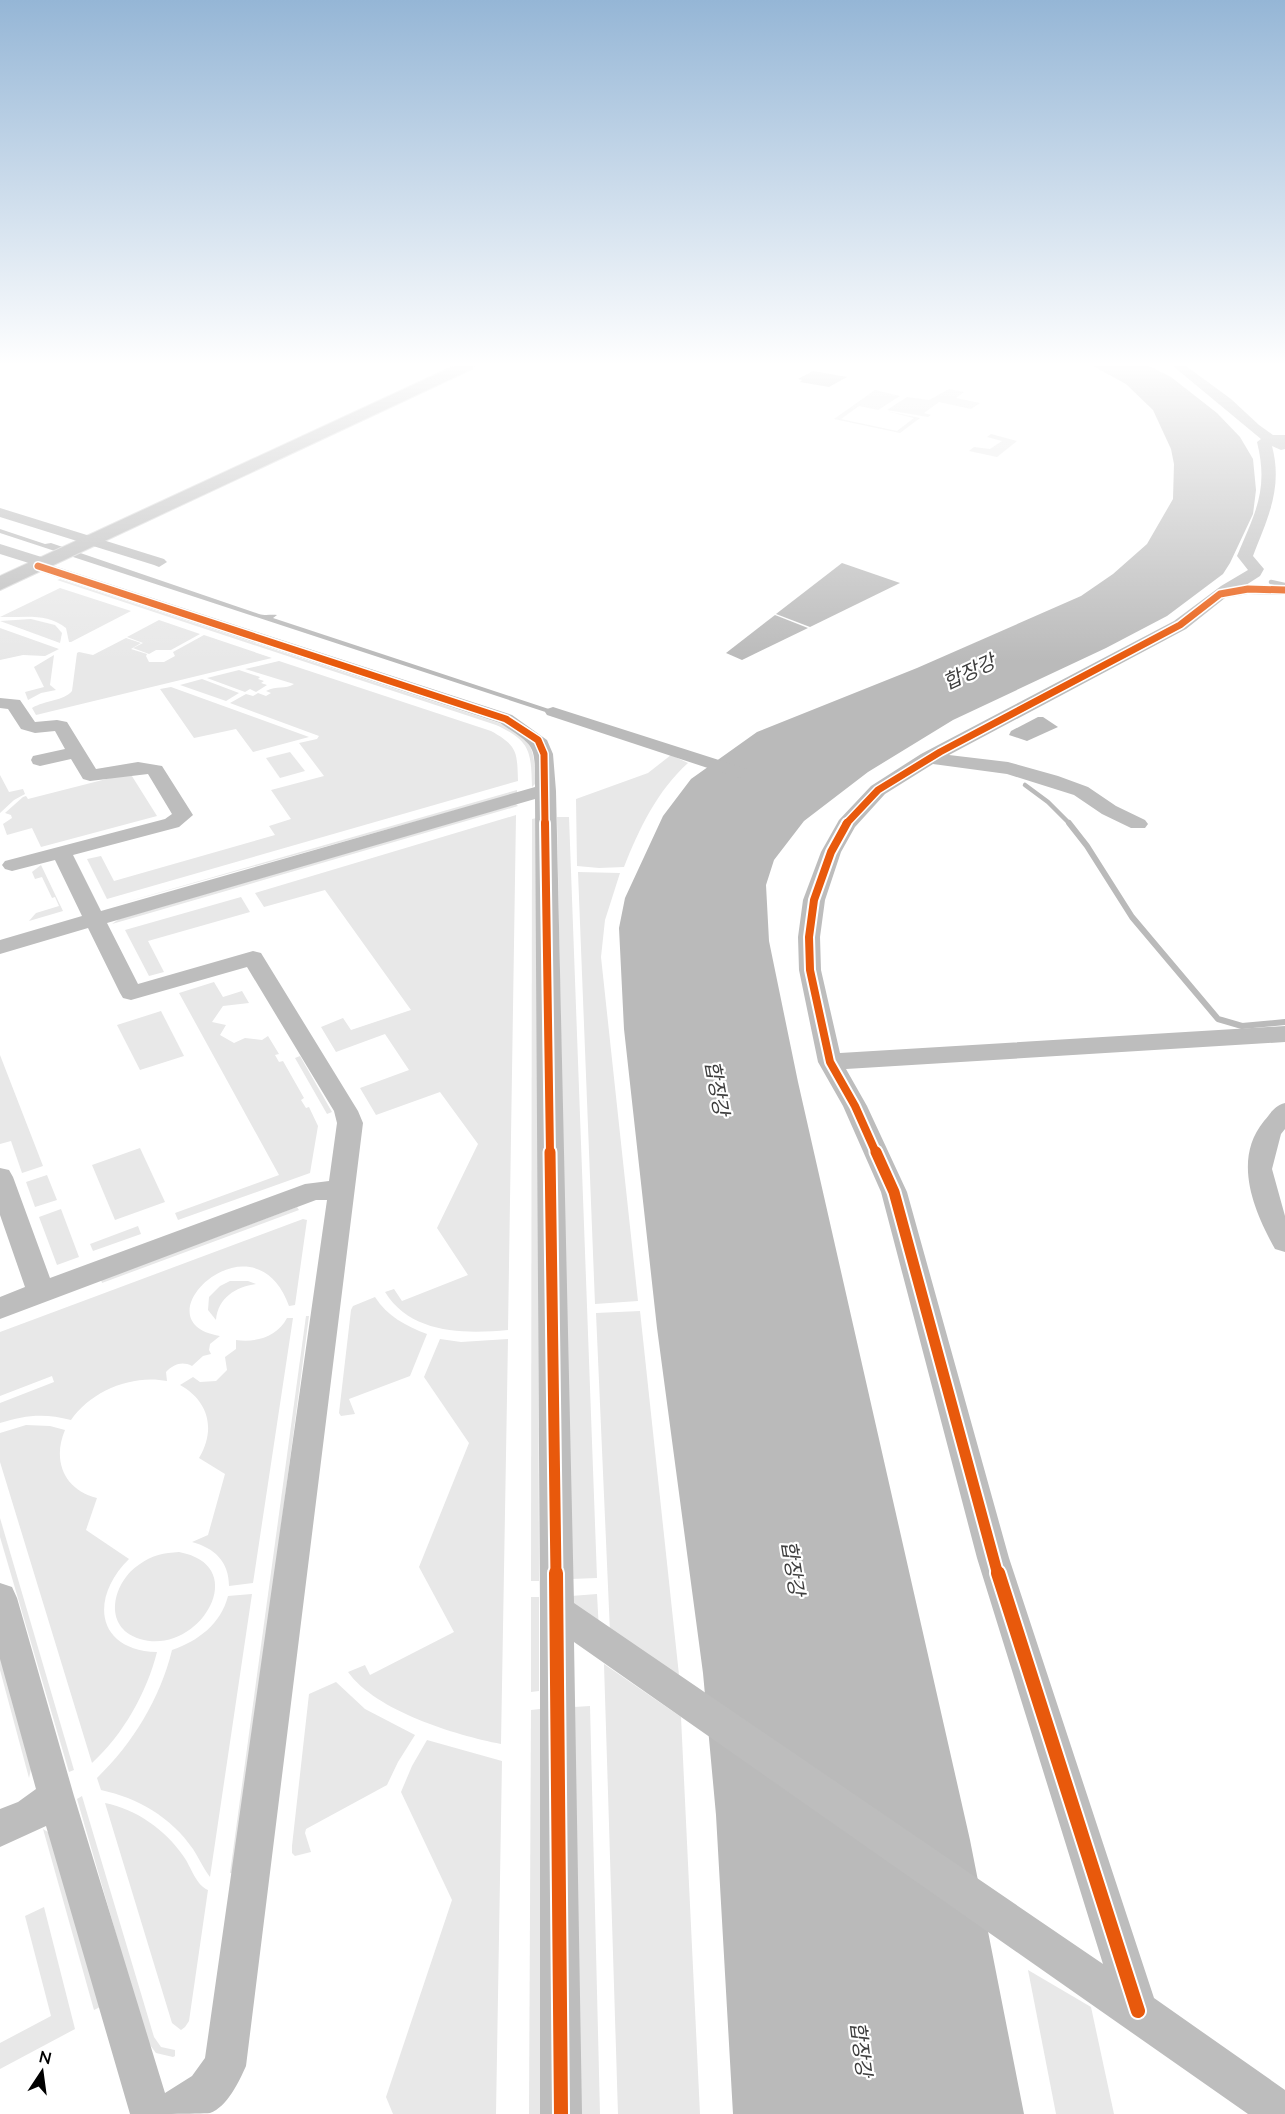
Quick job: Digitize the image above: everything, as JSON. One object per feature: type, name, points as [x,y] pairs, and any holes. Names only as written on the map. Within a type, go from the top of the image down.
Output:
[{"type":"main road","points":[[0,584],[255,465]]},
{"type":"street","points":[[1138,2011],[993,1558],[894,1192],[855,1106],[830,1062],[810,970],[809,937],[819,883],[831,852],[846,824],[878,790],[928,758],[1180,625],[1220,594],[1254,573],[1257,569],[1245,556],[1267,502],[1270,465]]},
{"type":"street","points":[[0,512],[61,555],[506,719],[538,740],[544,754],[557,1611],[561,2114]]},
{"type":"street","points":[[0,549],[159,562]]},
{"type":"street","points":[[1220,594],[1248,589],[1285,590]]},
{"type":"street","points":[[0,703],[14,704],[26,725],[31,727],[57,724],[61,726],[90,775],[99,776],[135,767],[155,770],[183,815],[171,823],[11,863]]},
{"type":"street","points":[[40,760],[75,753]]},
{"type":"street","points":[[928,758],[1008,768],[1051,780],[1081,791],[1108,810],[1138,824]]},
{"type":"street","points":[[0,947],[510,799],[546,791]]},
{"type":"street","points":[[61,852],[131,993],[253,957],[346,1111],[350,1123],[225,2066],[207,2091],[170,2114]]},
{"type":"street","points":[[830,1062],[1282,1037]]},
{"type":"street","points":[[1285,1112],[1269,1132],[1259,1169],[1270,1213],[1285,1242]]},
{"type":"street","points":[[0,1177],[41,1293]]},
{"type":"street","points":[[0,1308],[314,1191],[341,1190]]},
{"type":"street","points":[[0,1598],[56,1796],[151,2114]]},
{"type":"street","points":[[557,1611],[1138,2011],[1283,2114]]},
{"type":"street","points":[[0,1828],[31,1815],[56,1796]]},
{"type":"shaded area","points":[[60,579],[499,723],[519,734],[530,746],[533,753],[535,784],[532,787],[531,765],[523,742],[496,725],[57,580]]},
{"type":"shaded area","points":[[60,588],[131,611],[71,642],[69,642],[66,628],[50,620],[34,617],[0,617]]},
{"type":"shaded area","points":[[31,619],[55,625],[62,633],[60,643],[0,621]]},
{"type":"shaded area","points":[[159,620],[200,634],[171,650],[156,650],[149,654],[133,648],[143,643],[127,637]]},
{"type":"shaded area","points":[[0,628],[59,649],[45,656],[23,655],[0,660]]},
{"type":"shaded area","points":[[204,635],[272,658],[36,715],[32,708],[64,697],[72,691],[79,652],[93,655],[126,638],[141,643],[131,649],[147,654],[149,662],[164,662],[175,656],[173,652]]},
{"type":"shaded area","points":[[54,655],[50,685],[56,690],[41,693],[28,700],[25,692],[44,687],[34,667]]},
{"type":"shaded area","points":[[279,661],[491,731],[506,741],[514,751],[518,781],[107,899],[87,859],[101,856],[114,881],[275,835],[269,826],[291,819],[271,790],[324,776],[299,743],[317,739],[319,736],[230,703],[246,694],[253,696],[258,693],[266,696],[271,693],[266,691],[270,689],[294,684],[245,669]]},
{"type":"shaded area","points":[[239,670],[260,677],[258,679],[264,681],[261,683],[267,685],[256,692],[250,689],[245,692],[207,678]]},
{"type":"shaded area","points":[[202,679],[239,693],[226,701],[180,685]]},
{"type":"shaded area","points":[[171,687],[309,737],[253,752],[236,729],[194,738],[160,689]]},
{"type":"shaded area","points":[[290,752],[305,771],[280,778],[266,758]]},
{"type":"shaded area","points":[[671,755],[688,763],[667,786],[650,811],[624,867],[577,866],[576,799],[648,773]]},
{"type":"shaded area","points":[[130,773],[157,816],[41,847],[32,828],[7,835],[3,824],[12,818],[11,815],[5,813],[23,797],[26,796],[28,799]]},
{"type":"shaded area","points":[[0,775],[9,792],[23,789],[25,794],[14,800],[0,813]]},
{"type":"shaded area","points":[[517,790],[517,793],[105,908]]},
{"type":"shaded area","points":[[516,804],[518,806],[112,924],[119,919]]},
{"type":"shaded area","points":[[516,815],[508,1330],[457,1331],[424,1324],[409,1316],[396,1306],[385,1292],[394,1289],[402,1301],[468,1275],[437,1228],[478,1144],[440,1092],[376,1115],[360,1088],[409,1070],[385,1034],[336,1052],[321,1027],[343,1018],[351,1030],[411,1010],[325,890],[264,907],[255,893]]},
{"type":"shaded area","points":[[557,817],[569,817],[597,1578],[571,1579]]},
{"type":"shaded area","points":[[537,818],[539,1581],[531,1581],[532,819]]},
{"type":"shaded area","points":[[41,865],[63,911],[29,921],[36,913],[59,906],[55,897],[52,898],[42,877],[35,879],[32,872]]},
{"type":"shaded area","points":[[578,872],[620,873],[605,920],[601,957],[638,1301],[595,1304]]},
{"type":"shaded area","points":[[241,897],[250,912],[148,941],[164,972],[149,976],[125,930]]},
{"type":"shaded area","points":[[214,982],[223,997],[242,991],[249,1003],[223,1006],[212,1022],[226,1025],[220,1035],[234,1043],[245,1038],[262,1040],[268,1036],[279,1054],[275,1055],[279,1062],[283,1061],[304,1098],[301,1100],[306,1108],[309,1107],[318,1126],[310,1173],[178,1220],[175,1213],[279,1175],[179,993]]},
{"type":"shaded area","points":[[161,1011],[184,1056],[140,1070],[117,1025]]},
{"type":"shaded area","points":[[0,1055],[43,1166],[22,1173],[11,1141],[0,1144]]},
{"type":"shaded area","points":[[300,1056],[332,1112],[327,1114],[295,1058]]},
{"type":"shaded area","points":[[140,1148],[165,1202],[115,1220],[92,1165]]},
{"type":"shaded area","points":[[47,1175],[57,1200],[35,1207],[26,1182]]},
{"type":"shaded area","points":[[297,1207],[299,1210],[102,1283],[101,1280]]},
{"type":"shaded area","points":[[61,1209],[79,1257],[57,1265],[39,1217]]},
{"type":"shaded area","points":[[303,1219],[307,1220],[295,1305],[289,1306],[272,1279],[251,1267],[229,1269],[209,1279],[195,1295],[190,1312],[197,1327],[220,1336],[210,1344],[211,1354],[203,1356],[192,1366],[178,1364],[172,1367],[166,1372],[167,1381],[140,1380],[113,1387],[90,1401],[71,1420],[52,1416],[35,1416],[0,1423],[0,1403],[54,1382],[52,1376],[0,1396],[0,1332]]},
{"type":"shaded area","points":[[138,1226],[141,1234],[93,1251],[90,1244]]},
{"type":"shaded area","points":[[230,1281],[248,1281],[256,1284],[241,1288],[229,1295],[220,1306],[216,1320],[208,1310],[209,1297],[220,1286]]},
{"type":"shaded area","points":[[375,1297],[385,1310],[398,1320],[427,1334],[410,1376],[349,1399],[355,1414],[341,1416],[339,1413],[351,1310],[353,1306]]},
{"type":"shaded area","points":[[640,1311],[679,1675],[610,1632],[596,1313]]},
{"type":"shaded area","points":[[306,1316],[309,1316],[235,1873],[230,1873]]},
{"type":"shaded area","points":[[287,1318],[293,1318],[253,1583],[229,1586],[226,1569],[219,1557],[207,1548],[192,1542],[208,1535],[225,1474],[199,1458],[207,1437],[207,1417],[198,1399],[180,1385],[193,1377],[200,1382],[216,1381],[227,1370],[225,1357],[236,1349],[236,1340],[265,1337],[283,1325]]},
{"type":"shaded area","points":[[440,1339],[461,1342],[508,1339],[501,1744],[440,1728],[397,1710],[361,1686],[348,1672],[365,1665],[370,1675],[454,1632],[419,1567],[469,1443],[424,1377]]},
{"type":"shaded area","points":[[26,1425],[50,1426],[65,1430],[60,1452],[64,1472],[76,1488],[97,1498],[86,1530],[129,1559],[116,1574],[108,1589],[104,1605],[105,1619],[111,1632],[121,1642],[136,1649],[157,1652],[147,1682],[124,1726],[92,1763],[0,1462],[0,1433]]},
{"type":"shaded area","points":[[0,1518],[74,1770],[69,1772],[0,1537]]},
{"type":"shaded area","points":[[179,1552],[201,1560],[213,1574],[215,1590],[209,1608],[198,1623],[181,1635],[161,1641],[140,1639],[128,1633],[120,1625],[116,1614],[115,1603],[123,1581],[149,1558]]},
{"type":"shaded area","points":[[252,1594],[210,1877],[193,1849],[175,1827],[141,1804],[101,1790],[97,1778],[122,1750],[144,1719],[160,1686],[172,1650],[191,1642],[207,1630],[220,1615],[228,1596]]},
{"type":"shaded area","points":[[597,1594],[599,1631],[578,1614],[571,1596]]},
{"type":"shaded area","points":[[531,1597],[539,1597],[539,1691],[531,1692]]},
{"type":"shaded area","points":[[0,1646],[31,1769],[29,1778],[0,1670]]},
{"type":"shaded area","points":[[604,1664],[681,1717],[700,2114],[618,2114]]},
{"type":"shaded area","points":[[336,1682],[365,1709],[415,1735],[387,1785],[306,1829],[305,1833],[311,1852],[295,1856],[292,1853],[292,1846],[309,1694]]},
{"type":"shaded area","points":[[590,1706],[600,2114],[581,2114],[574,1707]]},
{"type":"shaded area","points":[[540,1709],[540,2114],[529,2114],[531,1710]]},
{"type":"shaded area","points":[[427,1740],[502,1761],[496,2114],[393,2114],[386,2097],[452,1900],[401,1792]]},
{"type":"shaded area","points":[[82,1796],[154,2037],[161,2047],[175,2050],[173,2057],[156,2053],[147,2041],[77,1799]]},
{"type":"shaded area","points":[[105,1803],[128,1810],[159,1830],[177,1847],[197,1880],[208,1890],[189,2021],[181,2030],[172,2023]]},
{"type":"shaded area","points":[[43,1829],[51,1834],[100,2007],[94,2010]]},
{"type":"shaded area","points":[[44,1907],[75,2029],[0,2069],[0,2043],[51,2016],[25,1916]]},
{"type":"shaded area","points":[[1028,1970],[1091,2007],[1114,2114],[1056,2114]]},
{"type":"water","name":"합장강","points":[[1174,465],[1254,465],[1256,490],[1253,514],[1223,574],[1167,616],[1106,648],[953,720],[868,772],[804,821],[774,860],[766,885],[769,941],[798,1082],[970,1840],[1024,2114],[733,2114],[716,1815],[703,1673],[657,1328],[624,1029],[619,928],[625,898],[663,816],[691,779],[757,732],[917,668],[1081,596],[1113,574],[1147,544],[1173,499]]},
{"type":"water","points":[[0,529],[45,544],[51,543],[259,614],[277,615],[273,618],[582,720],[579,723],[0,533]]},
{"type":"water","points":[[842,563],[900,583],[810,627],[776,614]]},
{"type":"water","points":[[775,615],[808,628],[742,660],[726,653]]},
{"type":"water","points":[[1038,717],[1043,717],[1058,727],[1027,741],[1009,735],[1011,731]]},
{"type":"waterway","points":[[1271,582],[1285,585]]},
{"type":"waterway","points":[[553,712],[741,773]]},
{"type":"waterway","points":[[1025,785],[1048,802],[1069,823]]},
{"type":"waterway","points":[[1069,823],[1087,846],[1132,917],[1218,1019],[1242,1026],[1285,1022]]},
{"type":"cycle path","points":[[38,566],[506,719],[538,740],[544,754],[557,1611],[561,2114]]},
{"type":"cycle path","points":[[1138,2011],[993,1558],[894,1192],[855,1106],[830,1062],[810,970],[809,937],[814,900],[831,852],[846,824],[878,790],[940,752],[1180,625],[1220,594],[1248,589],[1285,590]]}]
